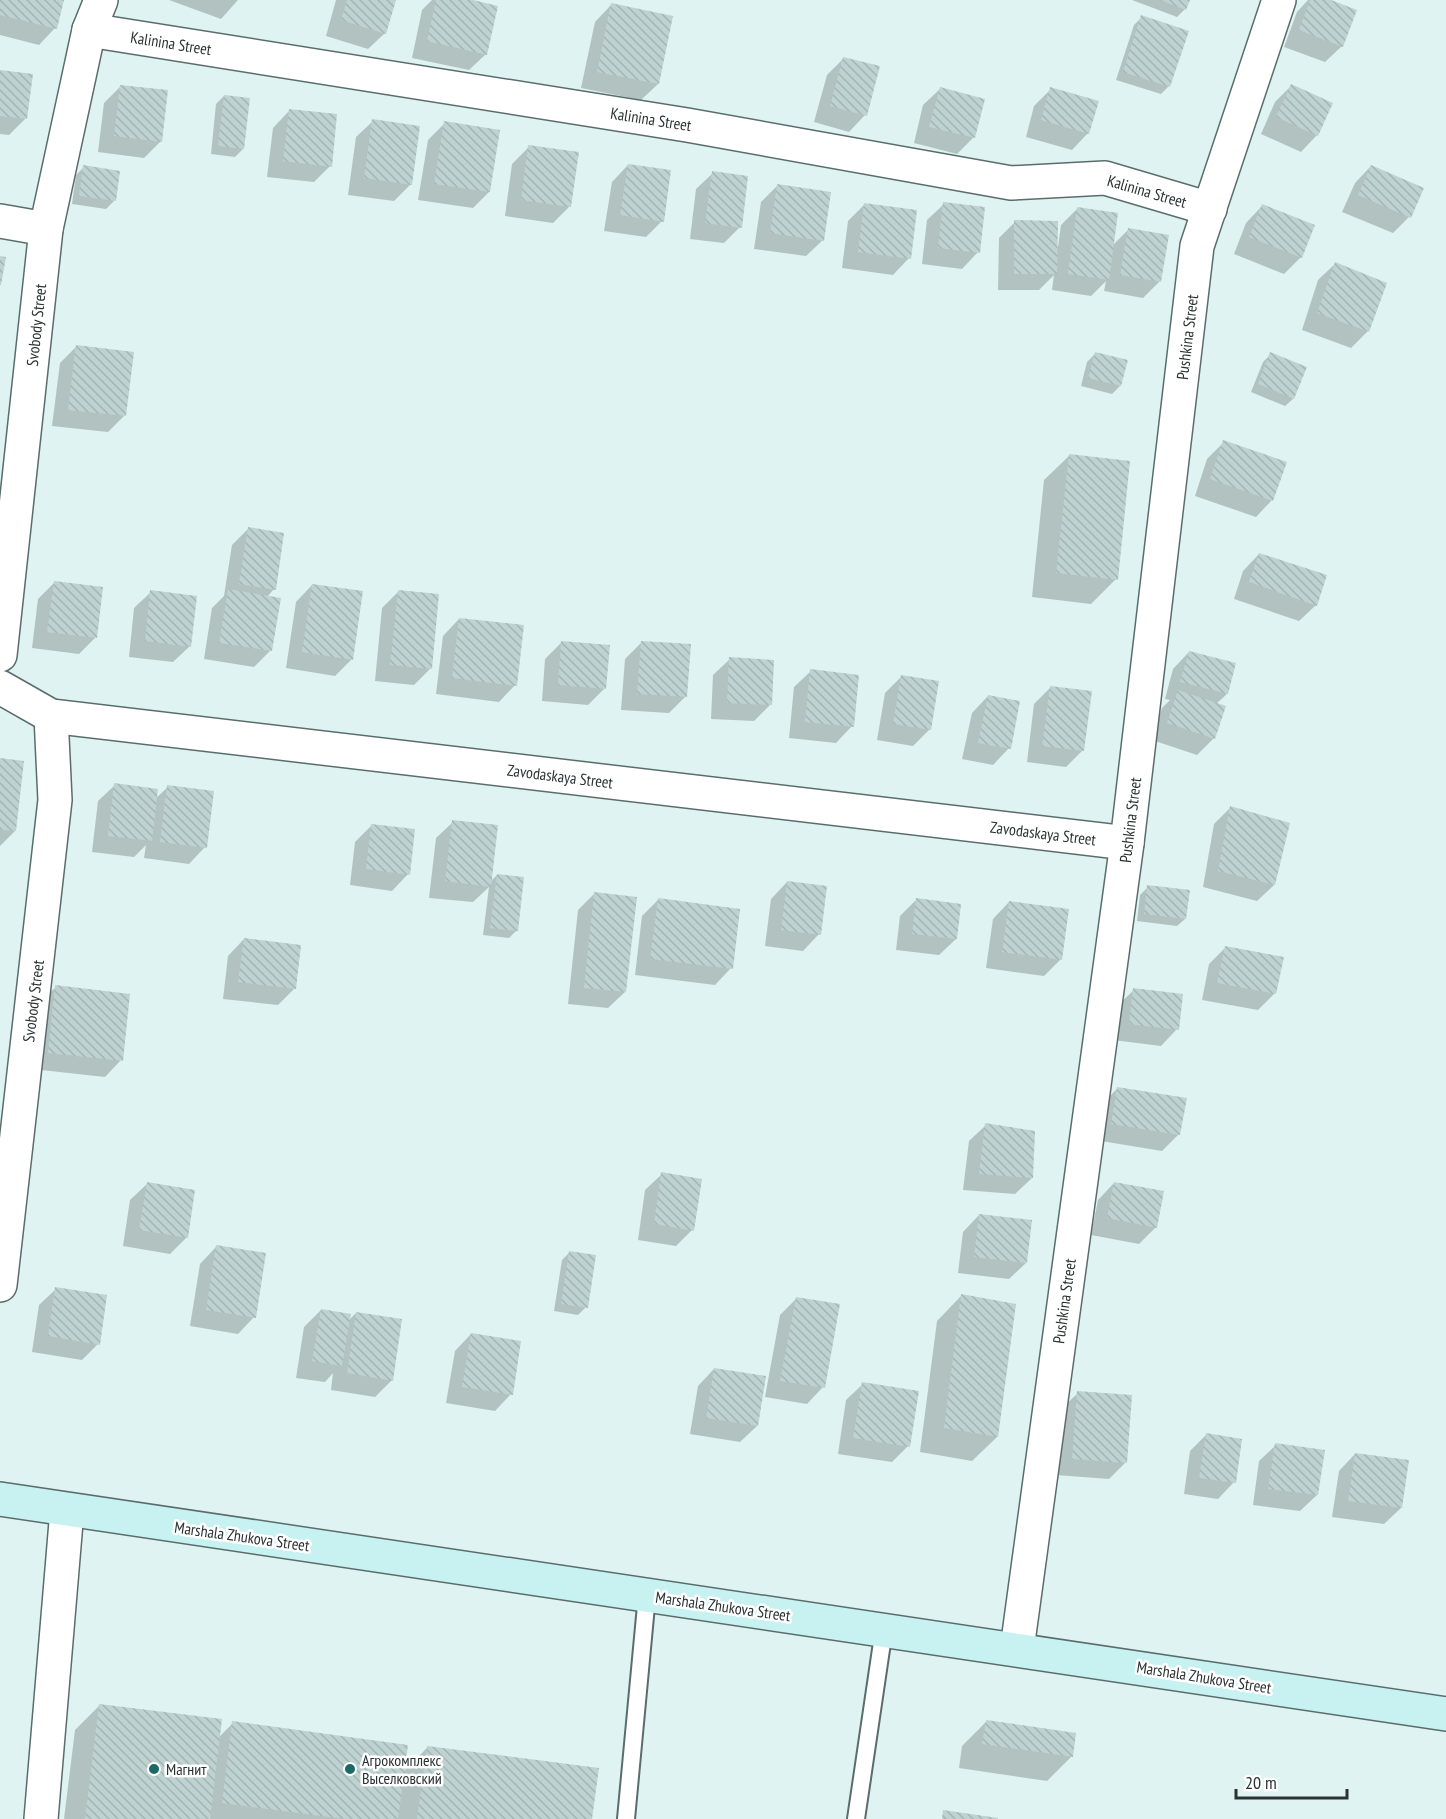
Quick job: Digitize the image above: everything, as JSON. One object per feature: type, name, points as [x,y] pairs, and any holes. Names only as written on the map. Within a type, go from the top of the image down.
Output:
[{"type":"main road","name":"Marshala Zhukova Street","points":[[0,1499],[1446,1714]]},
{"type":"street","name":"Pushkina Street","points":[[1017,1649],[1127,843],[1197,246],[1279,0]]},
{"type":"street","name":"Kalinina Street","points":[[95,15],[1011,183],[1106,178],[1210,209]]},
{"type":"street","name":"Svobody Street","points":[[0,655],[46,229],[95,15]]},
{"type":"street","points":[[0,221],[46,229]]},
{"type":"street","name":"Zavodaskaya Street","points":[[0,687],[51,716],[1127,843]]},
{"type":"street","name":"Svobody Street","points":[[0,1285],[56,800],[51,716]]},
{"type":"street","points":[[41,1819],[67,1510]]},
{"type":"lane","points":[[626,1819],[647,1595]]},
{"type":"lane","points":[[856,1819],[884,1629]]},
{"type":"building","points":[[0,0],[64,0],[57,29],[0,15]]},
{"type":"building","points":[[347,0],[396,0],[386,34],[341,20]]},
{"type":"building","points":[[436,0],[473,0],[498,6],[487,55],[427,41]]},
{"type":"building","points":[[1160,0],[1190,0],[1186,10]]},
{"type":"building","points":[[1310,0],[1331,0],[1357,10],[1343,47],[1299,30]]},
{"type":"building","points":[[611,3],[673,16],[659,84],[597,72]]},
{"type":"building","points":[[1141,15],[1189,31],[1170,87],[1123,72]]},
{"type":"building","points":[[843,57],[880,66],[867,116],[830,106]]},
{"type":"building","points":[[0,70],[33,74],[27,119],[0,116]]},
{"type":"building","points":[[1291,84],[1333,103],[1318,136],[1276,117]]},
{"type":"building","points":[[120,85],[168,90],[162,142],[114,136]]},
{"type":"building","points":[[940,87],[985,99],[975,138],[929,127]]},
{"type":"building","points":[[1050,87],[1099,101],[1089,134],[1041,120]]},
{"type":"building","points":[[224,95],[250,98],[244,149],[218,146]]},
{"type":"building","points":[[289,109],[337,114],[332,167],[283,161]]},
{"type":"building","points":[[372,119],[420,126],[412,185],[364,178]]},
{"type":"building","points":[[444,121],[500,130],[490,192],[434,184]]},
{"type":"building","points":[[528,145],[579,152],[571,207],[521,200]]},
{"type":"building","points":[[628,164],[671,170],[664,222],[620,215]]},
{"type":"building","points":[[83,165],[120,171],[116,201],[79,196]]},
{"type":"building","points":[[1371,165],[1424,188],[1411,218],[1358,195]]},
{"type":"building","points":[[712,171],[748,176],[742,228],[705,223]]},
{"type":"building","points":[[777,184],[831,192],[824,241],[770,233]]},
{"type":"building","points":[[943,202],[985,207],[980,253],[938,248]]},
{"type":"building","points":[[864,203],[917,210],[911,259],[858,252]]},
{"type":"building","points":[[1262,204],[1315,225],[1302,258],[1249,237]]},
{"type":"building","points":[[1077,207],[1118,213],[1109,280],[1068,274]]},
{"type":"building","points":[[1014,220],[1058,221],[1057,274],[1014,274]]},
{"type":"building","points":[[1128,228],[1169,235],[1161,282],[1120,275]]},
{"type":"building","points":[[0,256],[6,257],[1,285],[0,285]]},
{"type":"building","points":[[1335,262],[1387,283],[1369,332],[1317,313]]},
{"type":"building","points":[[76,345],[134,352],[126,416],[68,410]]},
{"type":"building","points":[[1095,352],[1128,360],[1121,386],[1088,378]]},
{"type":"building","points":[[1270,352],[1307,367],[1294,399],[1258,384]]},
{"type":"building","points":[[1223,440],[1287,462],[1273,501],[1210,479]]},
{"type":"building","points":[[1069,454],[1130,461],[1118,580],[1056,573]]},
{"type":"building","points":[[248,527],[284,533],[276,590],[239,584]]},
{"type":"building","points":[[1259,553],[1327,575],[1317,606],[1249,582]]},
{"type":"building","points":[[54,581],[103,587],[97,638],[47,632]]},
{"type":"building","points":[[312,584],[363,591],[353,660],[302,652]]},
{"type":"building","points":[[228,589],[281,598],[272,651],[219,643]]},
{"type":"building","points":[[150,590],[197,596],[191,647],[145,641]]},
{"type":"building","points":[[398,590],[439,594],[432,669],[390,665]]},
{"type":"building","points":[[459,618],[524,625],[517,686],[452,678]]},
{"type":"building","points":[[561,641],[610,645],[606,689],[558,685]]},
{"type":"building","points":[[641,641],[691,644],[687,697],[637,694]]},
{"type":"building","points":[[1189,651],[1236,663],[1228,694],[1180,682]]},
{"type":"building","points":[[729,657],[774,660],[772,705],[727,703]]},
{"type":"building","points":[[810,669],[859,675],[854,727],[805,722]]},
{"type":"building","points":[[901,675],[939,681],[931,730],[893,724]]},
{"type":"building","points":[[1050,686],[1092,691],[1084,751],[1042,746]]},
{"type":"building","points":[[1178,690],[1226,706],[1215,739],[1167,723]]},
{"type":"building","points":[[988,695],[1020,701],[1011,749],[978,743]]},
{"type":"building","points":[[0,758],[24,761],[16,831],[0,830]]},
{"type":"building","points":[[114,783],[158,789],[152,841],[108,836]]},
{"type":"building","points":[[167,785],[214,791],[207,848],[160,842]]},
{"type":"building","points":[[1230,806],[1290,823],[1275,885],[1218,871]]},
{"type":"building","points":[[452,820],[498,825],[491,887],[445,881]]},
{"type":"building","points":[[371,824],[415,829],[410,875],[366,869]]},
{"type":"building","points":[[497,874],[524,877],[518,931],[490,928]]},
{"type":"building","points":[[787,881],[827,886],[821,935],[781,930]]},
{"type":"building","points":[[1147,885],[1190,890],[1186,919],[1144,914]]},
{"type":"building","points":[[594,892],[637,897],[626,992],[584,988]]},
{"type":"building","points":[[658,898],[740,909],[733,969],[650,959]]},
{"type":"building","points":[[916,898],[961,904],[957,939],[912,934]]},
{"type":"building","points":[[1009,901],[1069,909],[1062,960],[1002,952]]},
{"type":"building","points":[[244,938],[301,945],[296,989],[238,982]]},
{"type":"building","points":[[1225,946],[1284,957],[1276,994],[1217,983]]},
{"type":"building","points":[[55,985],[130,994],[123,1061],[48,1053]]},
{"type":"building","points":[[1133,988],[1183,994],[1179,1030],[1129,1024]]},
{"type":"building","points":[[1117,1087],[1187,1098],[1180,1135],[1111,1124]]},
{"type":"building","points":[[985,1123],[1035,1131],[1033,1178],[979,1174]]},
{"type":"building","points":[[661,1172],[702,1179],[694,1231],[654,1224]]},
{"type":"building","points":[[147,1182],[195,1190],[188,1238],[139,1230]]},
{"type":"building","points":[[1114,1182],[1164,1191],[1157,1228],[1107,1218]]},
{"type":"building","points":[[979,1214],[1032,1220],[1027,1263],[974,1257]]},
{"type":"building","points":[[216,1245],[266,1253],[256,1318],[206,1310]]},
{"type":"building","points":[[569,1251],[596,1255],[588,1308],[561,1304]]},
{"type":"building","points":[[55,1287],[107,1295],[100,1345],[48,1336]]},
{"type":"building","points":[[961,1294],[1016,1304],[998,1437],[944,1428]]},
{"type":"building","points":[[796,1297],[840,1304],[825,1388],[780,1381]]},
{"type":"building","points":[[321,1309],[351,1314],[342,1366],[312,1361]]},
{"type":"building","points":[[356,1312],[402,1319],[393,1381],[347,1373]]},
{"type":"building","points":[[471,1333],[521,1341],[513,1395],[462,1387]]},
{"type":"building","points":[[714,1368],[766,1376],[758,1426],[706,1418]]},
{"type":"building","points":[[862,1382],[919,1391],[910,1447],[853,1438]]},
{"type":"building","points":[[1077,1391],[1132,1395],[1127,1463],[1072,1459]]},
{"type":"building","points":[[1206,1433],[1242,1439],[1236,1483],[1199,1478]]},
{"type":"building","points":[[1275,1443],[1325,1450],[1318,1495],[1268,1489]]},
{"type":"building","points":[[1355,1453],[1409,1460],[1402,1508],[1348,1501]]},
{"type":"building","name":"Магнит","points":[[99,1704],[222,1719],[210,1819],[85,1819]]},
{"type":"building","points":[[986,1720],[1076,1733],[1073,1757],[982,1744]]},
{"type":"building","points":[[232,1721],[408,1745],[398,1819],[344,1819],[222,1803]]},
{"type":"building","points":[[427,1746],[599,1768],[592,1819],[417,1819]]},
{"type":"building","points":[[943,1810],[998,1818],[998,1819],[942,1819]]},
{"type":"place","name":"Магнит","points":[[154,1769]]},
{"type":"place","name":"Агрокомплекс Выселковский","points":[[350,1769]]}]
